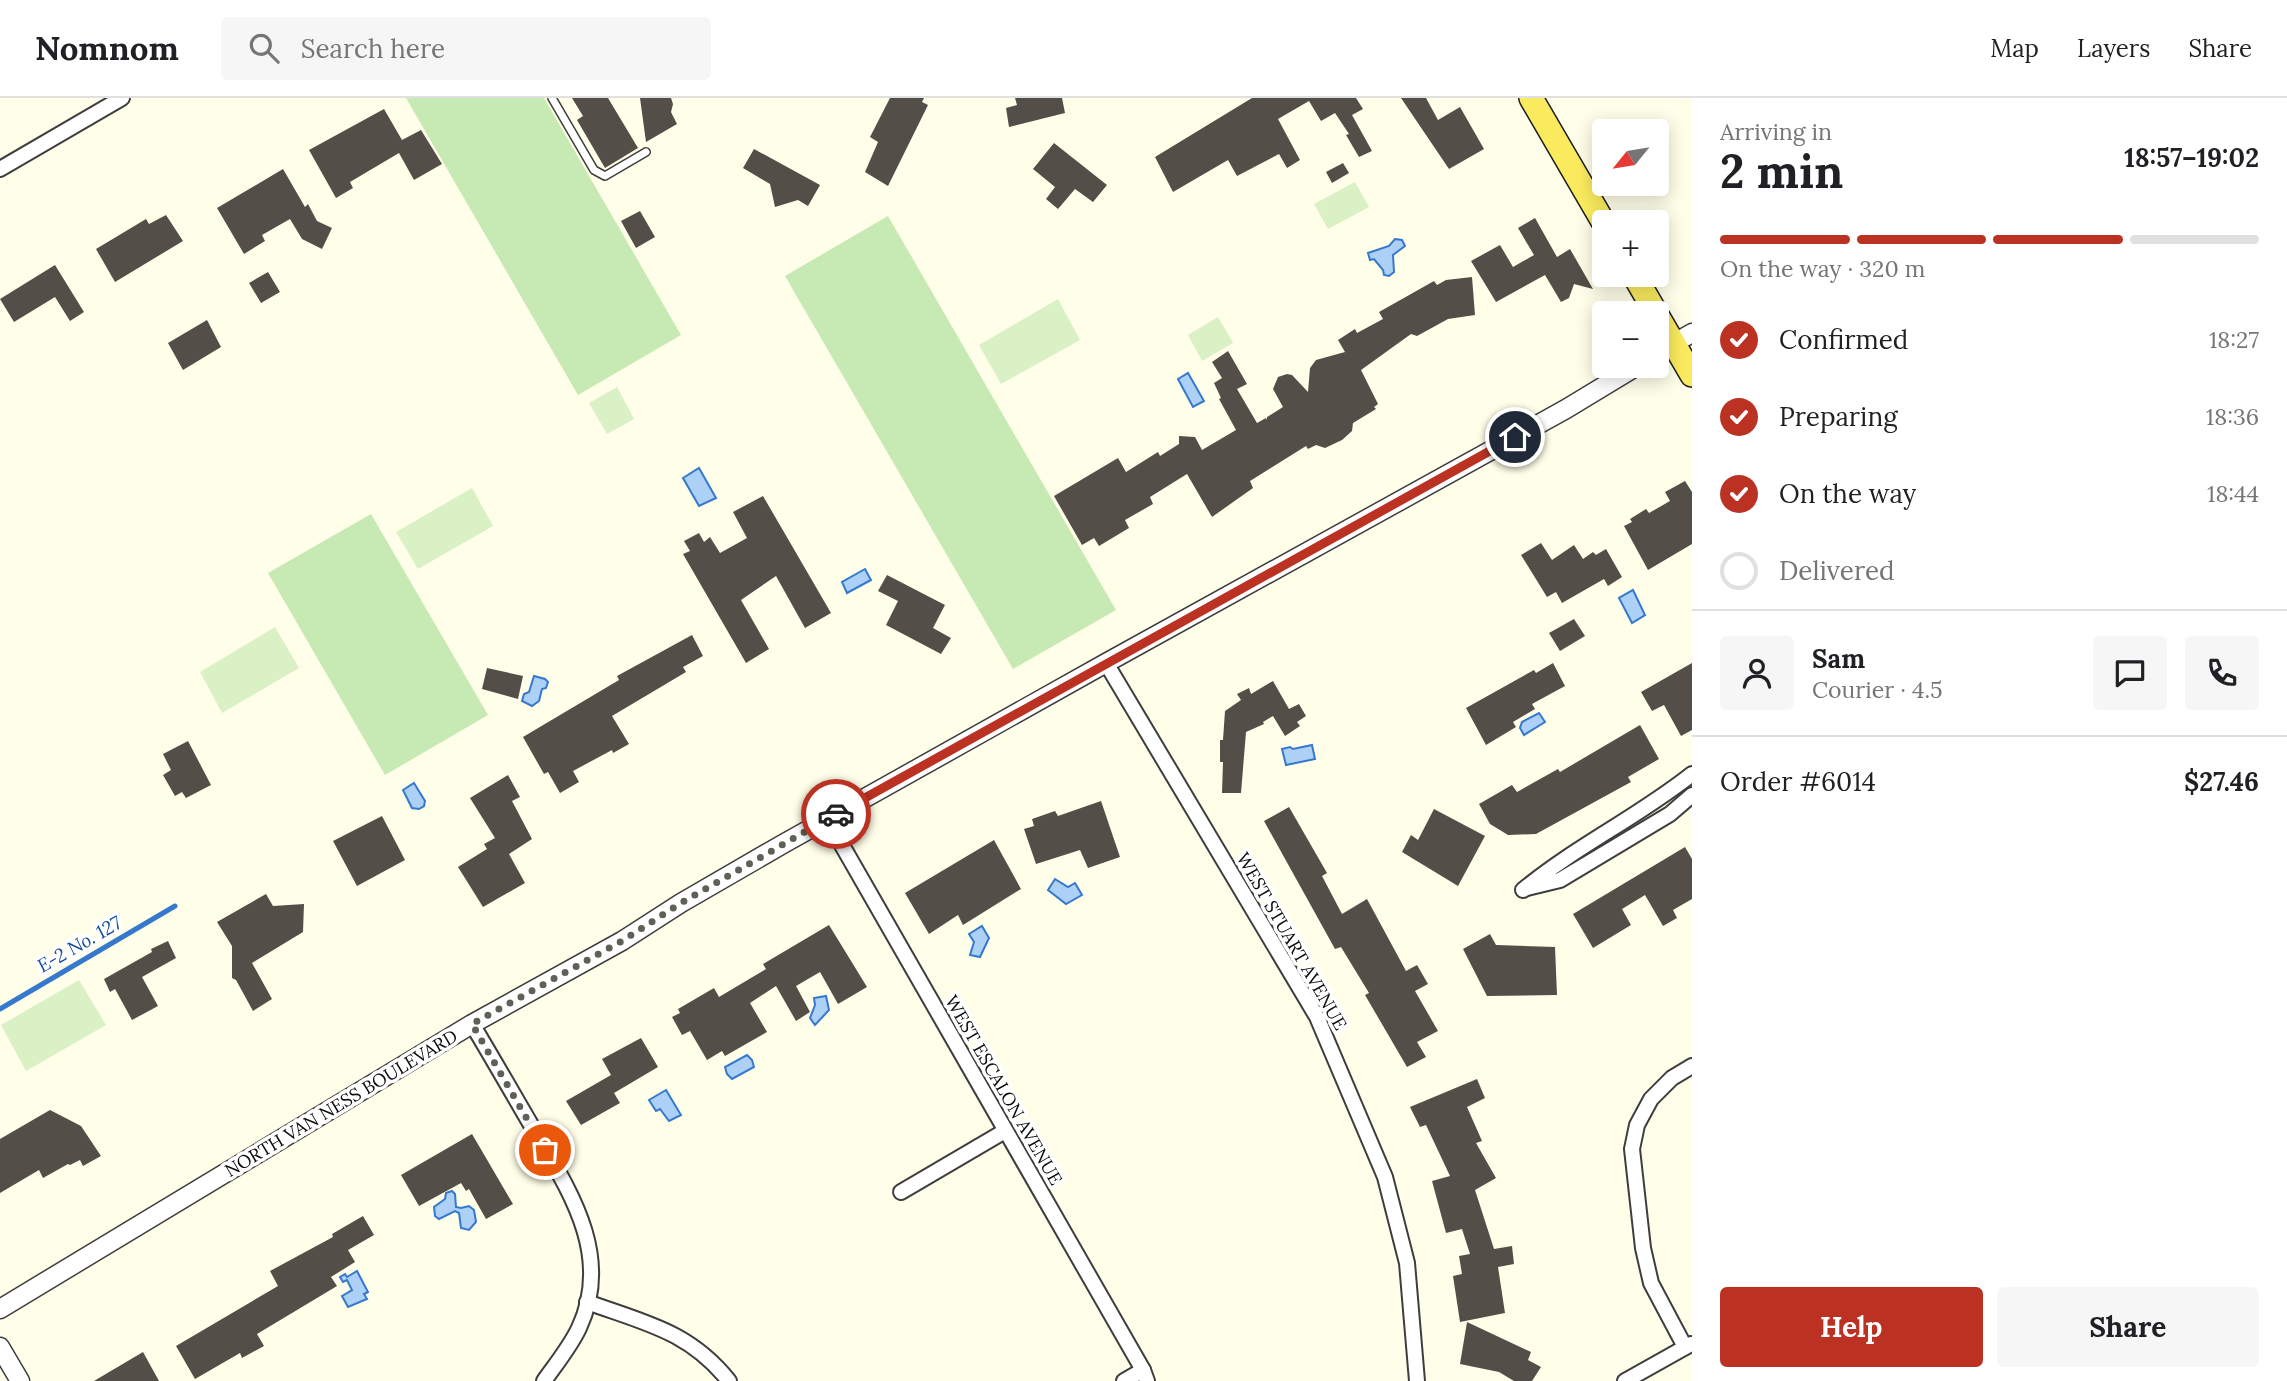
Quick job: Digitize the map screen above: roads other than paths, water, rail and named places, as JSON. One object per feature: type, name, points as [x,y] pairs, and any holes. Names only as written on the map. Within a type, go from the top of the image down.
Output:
[{"type":"main road","points":[[1531,98],[1596,210]]},
{"type":"main road","points":[[1674,343],[1692,375]]},
{"type":"street","points":[[0,169],[122,98]]},
{"type":"street","name":"NORTH VAN NESS BOULEVARD","points":[[0,1308],[472,1024],[622,941],[681,903],[827,819],[1557,414],[1617,378]]},
{"type":"street","name":"WEST STUART AVENUE","points":[[1106,663],[1317,1017],[1385,1177],[1407,1263],[1416,1381]]},
{"type":"street","points":[[1692,775],[1665,796],[1554,864],[1522,890],[1560,880],[1674,810],[1692,795]]},
{"type":"street","points":[[1665,796],[1674,810]]},
{"type":"street","name":"WEST ESCALON AVENUE","points":[[827,819],[1145,1375]]},
{"type":"street","points":[[1589,843],[1598,857]]},
{"type":"street","points":[[472,1024],[572,1196],[580,1214],[589,1255],[591,1280],[580,1327],[544,1381]]},
{"type":"street","points":[[1625,1381],[1689,1345],[1651,1283],[1643,1248],[1632,1149],[1637,1125],[1651,1099],[1672,1078],[1692,1066]]},
{"type":"street","points":[[901,1192],[1005,1131]]},
{"type":"street","points":[[587,1302],[671,1333],[688,1342],[716,1365],[729,1381]]},
{"type":"street","points":[[0,1347],[20,1381]]},
{"type":"street","points":[[1124,1381],[1145,1375]]},
{"type":"lane","points":[[552,98],[594,170],[605,176],[646,152]]},
{"type":"water","points":[[1395,239],[1402,240],[1405,246],[1393,255],[1394,272],[1389,276],[1384,275],[1374,259],[1370,260],[1368,253],[1389,246]]},
{"type":"water","points":[[1188,373],[1204,401],[1193,407],[1178,379]]},
{"type":"water","points":[[699,468],[716,498],[699,506],[683,478]]},
{"type":"water","points":[[865,569],[871,580],[847,593],[842,582]]},
{"type":"water","points":[[1633,590],[1645,615],[1632,623],[1619,598]]},
{"type":"water","points":[[534,676],[548,682],[546,688],[542,689],[539,701],[532,706],[522,701],[524,694],[529,692]]},
{"type":"water","points":[[1539,713],[1545,722],[1524,735],[1520,728],[1522,722]]},
{"type":"water","points":[[1312,745],[1315,759],[1286,765],[1282,749]]},
{"type":"water","points":[[414,783],[425,801],[424,806],[419,809],[412,808],[403,790]]},
{"type":"water","points":[[1055,879],[1068,887],[1075,883],[1082,895],[1066,904],[1048,890]]},
{"type":"water","points":[[982,926],[989,938],[980,957],[970,955],[974,942],[969,934]]},
{"type":"water","points":[[826,996],[829,1010],[815,1025],[810,1018],[815,1005],[814,998]]},
{"type":"water","points":[[747,1055],[754,1067],[732,1079],[725,1067]]},
{"type":"water","points":[[666,1090],[681,1115],[669,1121],[660,1109],[656,1111],[649,1100]]},
{"type":"water","points":[[452,1191],[455,1194],[456,1207],[469,1206],[474,1210],[476,1222],[469,1230],[461,1228],[459,1213],[455,1211],[439,1219],[435,1216],[434,1207],[445,1199],[446,1193]]},
{"type":"water","points":[[357,1271],[368,1292],[364,1294],[367,1299],[348,1307],[342,1296],[352,1290],[347,1280],[343,1282],[340,1277],[345,1274],[347,1277]]},
{"type":"waterway","name":"E-2 No. 127","points":[[0,1009],[175,906]]}]
